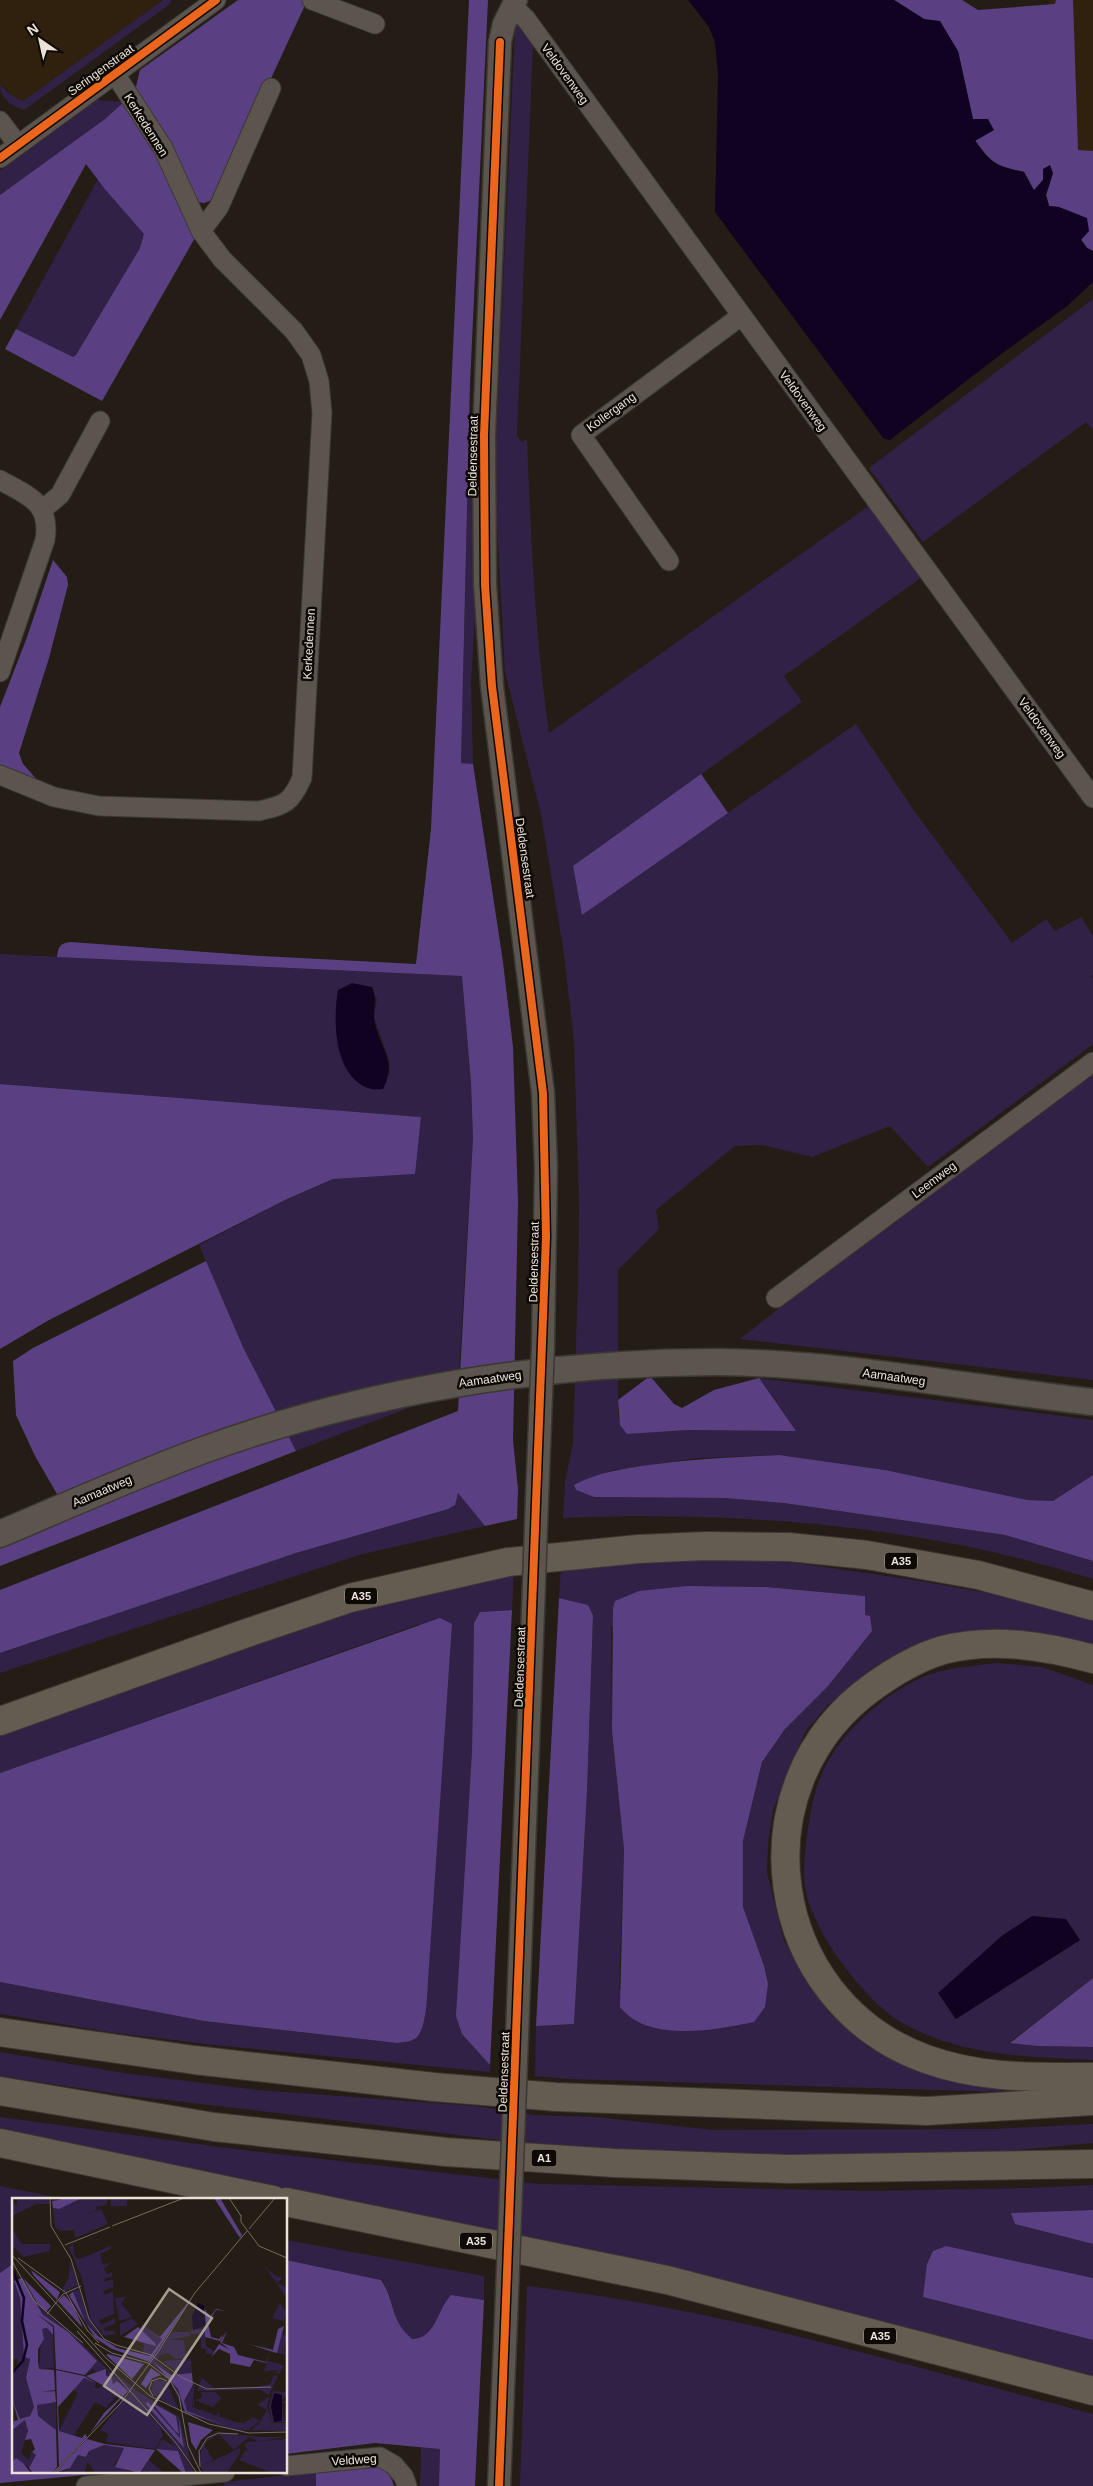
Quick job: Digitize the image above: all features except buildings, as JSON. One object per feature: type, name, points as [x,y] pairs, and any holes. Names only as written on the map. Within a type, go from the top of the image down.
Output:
[{"type":"highway","name":"A35","points":[[0,1721],[350,1598],[508,1562],[638,1549],[705,1546],[789,1547],[867,1555],[978,1574],[1093,1606]]},
{"type":"highway","points":[[1093,1659],[1026,1645],[968,1646],[935,1653],[913,1662],[884,1678],[853,1701],[830,1725],[810,1757],[798,1783],[788,1821],[784,1864],[788,1899],[797,1931],[812,1963],[834,1996],[862,2023],[897,2046],[924,2059],[965,2071],[1016,2078],[1093,2077]]},
{"type":"highway","name":"A35","points":[[0,1714],[32,1709]]},
{"type":"highway","points":[[0,2032],[194,2060],[434,2087],[556,2097],[927,2111],[1093,2101]]},
{"type":"highway","name":"A1","points":[[0,2091],[214,2127],[446,2152],[614,2163],[789,2169],[1093,2164]]},
{"type":"highway","points":[[0,2142],[265,2198]]},
{"type":"highway","name":"A35","points":[[288,2202],[667,2280],[1093,2391]]},
{"type":"main road","name":"Aamaatweg","points":[[0,1534],[142,1474],[200,1451],[252,1434],[321,1413],[385,1398],[499,1377],[565,1370],[720,1362],[852,1371],[1093,1402]]},
{"type":"street","name":"Seringenstraat","points":[[0,158],[216,0]]},
{"type":"street","points":[[312,0],[375,24]]},
{"type":"street","name":"Veldovenweg","points":[[514,3],[1093,798]]},
{"type":"street","name":"Deldensestraat","points":[[499,2486],[543,1347],[546,1197],[543,1093],[492,686],[484,529],[484,435],[500,42],[504,24],[514,3]]},
{"type":"street","name":"Kerkedennen","points":[[0,775],[54,797],[99,806],[259,811],[283,806],[295,794],[302,778],[322,413],[319,381],[311,355],[294,331],[228,265],[201,232],[163,148],[115,74]]},
{"type":"street","points":[[201,232],[218,207],[271,88]]},
{"type":"street","points":[[0,121],[18,145]]},
{"type":"street","name":"Kollergang","points":[[669,561],[581,435],[741,316]]},
{"type":"street","points":[[43,509],[60,495],[100,421]]},
{"type":"street","points":[[0,480],[34,500],[43,509],[48,526],[45,540],[0,672]]},
{"type":"street","name":"Leemweg","points":[[776,1298],[1093,1062]]},
{"type":"street","name":"Veldweg","points":[[288,2466],[380,2457],[394,2465],[404,2477],[408,2486]]},
{"type":"street","points":[[86,2486],[205,2474]]},
{"type":"shaded area","points":[[0,0],[163,0],[23,101],[13,98],[7,89],[0,85]]},
{"type":"shaded area","points":[[163,0],[171,0],[170,4],[24,110],[16,107],[2,94],[0,85],[13,96],[23,101]]},
{"type":"shaded area","points":[[238,0],[304,0],[306,3],[215,199],[204,203],[196,202],[134,95],[140,70]]},
{"type":"shaded area","points":[[469,0],[488,0],[470,383],[461,763],[473,764],[503,962],[513,1047],[518,1202],[513,1440],[518,1489],[517,1519],[485,1526],[458,1493],[455,1505],[448,1509],[296,1553],[0,1653],[0,1590],[458,1411],[473,1138],[471,1083],[462,976],[57,957],[60,946],[71,942],[261,956],[416,964],[431,829]]},
{"type":"shaded area","points":[[688,0],[894,0],[924,19],[940,21],[958,51],[973,119],[988,119],[994,130],[975,141],[995,163],[1024,172],[1034,190],[1043,180],[1043,169],[1050,165],[1053,173],[1046,195],[1049,206],[1059,207],[1087,218],[1089,231],[1081,240],[1087,248],[1093,251],[1093,282],[1066,307],[890,440],[883,438],[715,212],[718,75],[715,43],[709,27]]},
{"type":"shaded area","points":[[894,0],[962,0],[978,10],[1055,4],[1056,0],[1073,0],[1078,150],[1093,151],[1093,251],[1087,248],[1059,207],[1049,206],[1046,195],[1053,173],[1043,180],[1034,191],[1024,172],[995,163],[981,148],[975,140],[994,130],[973,120],[958,51],[924,19]]},
{"type":"shaded area","points":[[1049,0],[1093,0],[1093,158],[1070,155]]},
{"type":"shaded area","points":[[519,21],[533,44],[517,436],[522,442],[527,439],[537,623],[549,733],[870,505],[922,577],[784,676],[802,702],[573,866],[582,914],[856,724],[915,812],[1012,943],[1046,919],[1055,931],[1081,917],[1093,936],[1093,975],[1091,976],[1093,979],[1093,1044],[928,1167],[890,1126],[812,1157],[763,1145],[735,1146],[656,1210],[659,1229],[618,1270],[618,1416],[627,1434],[688,1430],[796,1431],[759,1378],[1093,1420],[1093,1475],[1053,1501],[1028,1500],[885,1470],[779,1455],[698,1458],[613,1470],[574,1485],[576,1490],[594,1497],[725,1498],[784,1503],[1005,1535],[1093,1561],[1093,1579],[1029,1561],[964,1546],[898,1534],[831,1526],[697,1517],[563,1518],[565,1482],[573,1443],[578,1280],[579,1202],[574,1042],[564,954],[541,814],[505,672],[497,525],[496,443],[515,29]]},
{"type":"shaded area","points":[[96,100],[124,102],[105,119],[0,195],[0,171]]},
{"type":"shaded area","points":[[124,102],[152,144],[196,236],[102,401],[5,349],[16,329],[73,357],[76,355],[140,248],[144,234],[86,164],[0,320],[0,195],[105,119]]},
{"type":"shaded area","points":[[98,179],[145,234],[140,248],[76,355],[73,357],[16,329]]},
{"type":"shaded area","points":[[1093,299],[1093,430],[1086,422],[923,542],[869,468]]},
{"type":"shaded area","points":[[469,440],[477,583],[471,684],[473,764],[461,763]]},
{"type":"shaded area","points":[[53,560],[67,577],[68,585],[49,658],[19,753],[23,764],[41,784],[0,767],[0,707],[26,640]]},
{"type":"shaded area","points":[[701,774],[728,813],[582,915],[573,866]]},
{"type":"shaded area","points":[[0,954],[462,976],[471,1083],[473,1138],[458,1389],[296,1451],[243,1347],[199,1245],[287,1199],[333,1179],[414,1174],[421,1117],[0,1084]],"holes":[[[352,983],[377,998],[374,1017],[389,1060],[390,1076]]]},
{"type":"shaded area","points":[[352,983],[372,987],[374,992],[374,1017],[386,1053],[389,1069],[383,1089],[370,1089],[356,1081],[342,1059],[336,1030],[336,1002],[338,990]]},
{"type":"shaded area","points":[[1093,1067],[1093,1380],[740,1339],[902,1212]]},
{"type":"shaded area","points":[[0,1084],[421,1117],[415,1174],[333,1179],[287,1199],[49,1320],[0,1349]]},
{"type":"shaded area","points":[[206,1261],[243,1347],[296,1451],[0,1566],[0,1542],[61,1501],[35,1456],[16,1415],[13,1361],[33,1348]]},
{"type":"shaded area","points":[[650,1376],[674,1404],[682,1408],[714,1390],[759,1378],[796,1431],[688,1430],[627,1434],[620,1425],[618,1400]]},
{"type":"shaded area","points":[[779,1455],[885,1470],[1028,1500],[1053,1501],[1093,1475],[1093,1561],[1005,1535],[784,1503],[725,1498],[594,1497],[576,1490],[574,1485],[601,1474],[648,1465],[730,1457]]},
{"type":"shaded area","points":[[458,1493],[485,1526],[359,1555],[0,1673],[0,1653],[296,1553],[397,1523]]},
{"type":"shaded area","points":[[720,1554],[907,1579],[1000,1596],[1093,1617],[1093,1651],[1074,1645],[875,1670],[828,1705],[806,1730],[773,1810],[768,1843],[767,1873],[784,1941],[829,2013],[868,2047],[915,2069],[1007,2092],[568,2079],[535,2076],[536,2026],[574,2024],[587,1791],[593,1615],[588,1605],[559,1598],[561,1568]],"holes":[[[687,1586],[766,1587],[865,1596],[865,1616],[828,1686],[785,1729],[762,1762],[743,1841],[743,1907],[747,1923],[619,1990],[624,1849],[612,1731],[611,1627]]]},
{"type":"shaded area","points":[[514,1568],[512,1610],[480,1612],[474,1623],[472,1752],[462,2034],[490,2065],[490,2072],[214,2045],[109,2032],[0,2014],[0,1982],[204,2021],[397,2043],[425,2016],[452,1624],[417,1625],[0,1773],[0,1734],[155,1675],[372,1605]]},
{"type":"shaded area","points":[[687,1586],[766,1587],[865,1596],[865,1615],[870,1616],[872,1631],[828,1686],[785,1729],[762,1762],[743,1841],[743,1907],[764,1966],[768,1984],[765,2007],[754,2022],[721,2028],[683,2031],[664,2030],[647,2026],[632,2018],[620,2007],[624,1849],[612,1731],[613,1608],[615,1601],[639,1591]]},
{"type":"shaded area","points":[[559,1598],[588,1605],[593,1615],[587,1791],[574,2024],[536,2026]]},
{"type":"shaded area","points":[[512,1610],[490,2065],[462,2034],[456,2016],[472,1752],[474,1623],[480,1612]]},
{"type":"shaded area","points":[[440,1618],[452,1624],[427,2003],[422,2027],[416,2038],[397,2043],[204,2021],[0,1982],[0,1773]]},
{"type":"shaded area","points":[[998,1663],[1042,1667],[1093,1685],[1093,1978],[1010,2042],[1038,2046],[1093,2047],[1093,2060],[1018,2056],[969,2048],[922,2033],[899,2021],[885,2011],[871,1997],[842,1964],[819,1926],[806,1892],[804,1878],[805,1856],[814,1796],[834,1751],[846,1736],[874,1708],[905,1686],[921,1678],[949,1669]],"holes":[[[1032,1917],[1065,1919],[1079,1941],[955,2019],[939,1993],[1003,1935]]]},
{"type":"shaded area","points":[[1032,1916],[1066,1919],[1080,1940],[956,2019],[938,1993],[1003,1935]]},
{"type":"shaded area","points":[[1093,1978],[1093,2047],[1038,2046],[1010,2043]]},
{"type":"shaded area","points":[[0,2052],[124,2073],[258,2090],[475,2106],[534,2115],[596,2117],[713,2130],[993,2129],[1093,2124],[1093,2143],[926,2158],[619,2150],[499,2140],[124,2095],[0,2076]]},
{"type":"shaded area","points":[[0,2117],[235,2149],[540,2184],[870,2191],[1093,2185],[1093,2210],[1012,2213],[1015,2224],[1093,2244],[1093,2278],[946,2246],[933,2251],[923,2297],[1093,2340],[1093,2376],[496,2234],[159,2164],[0,2128]]},
{"type":"shaded area","points":[[0,2186],[60,2198],[12,2198],[12,2264],[0,2273]]},
{"type":"shaded area","points":[[1093,2210],[1093,2244],[1015,2224],[1011,2213]]},
{"type":"shaded area","points":[[288,2240],[484,2276],[484,2300],[451,2295],[426,2336],[411,2339],[395,2317],[382,2280],[288,2260]]},
{"type":"shaded area","points":[[946,2246],[1093,2278],[1093,2340],[923,2297],[927,2264],[933,2251]]},
{"type":"shaded area","points":[[288,2260],[381,2280],[386,2288],[396,2317],[405,2332],[412,2339],[426,2335],[451,2295],[484,2300],[475,2486],[439,2486],[440,2449],[375,2443],[288,2454]]},
{"type":"shaded area","points":[[12,2264],[12,2474],[95,2474],[0,2483],[0,2273]]},
{"type":"shaded area","points":[[527,2286],[671,2308],[742,2323],[883,2358],[1093,2414],[1093,2486],[520,2486]]},
{"type":"shaded area","points":[[421,2447],[440,2449],[439,2486],[420,2486]]},
{"type":"shaded area","points":[[373,2465],[387,2472],[394,2486],[316,2486],[316,2472]]},
{"type":"shaded area","points":[[316,2472],[316,2486],[224,2486],[224,2482]]},
{"type":"cycle path","points":[[0,158],[216,0]]},
{"type":"cycle path","points":[[499,2486],[546,1237],[543,1093],[492,686],[485,585],[484,435],[500,42]]}]
